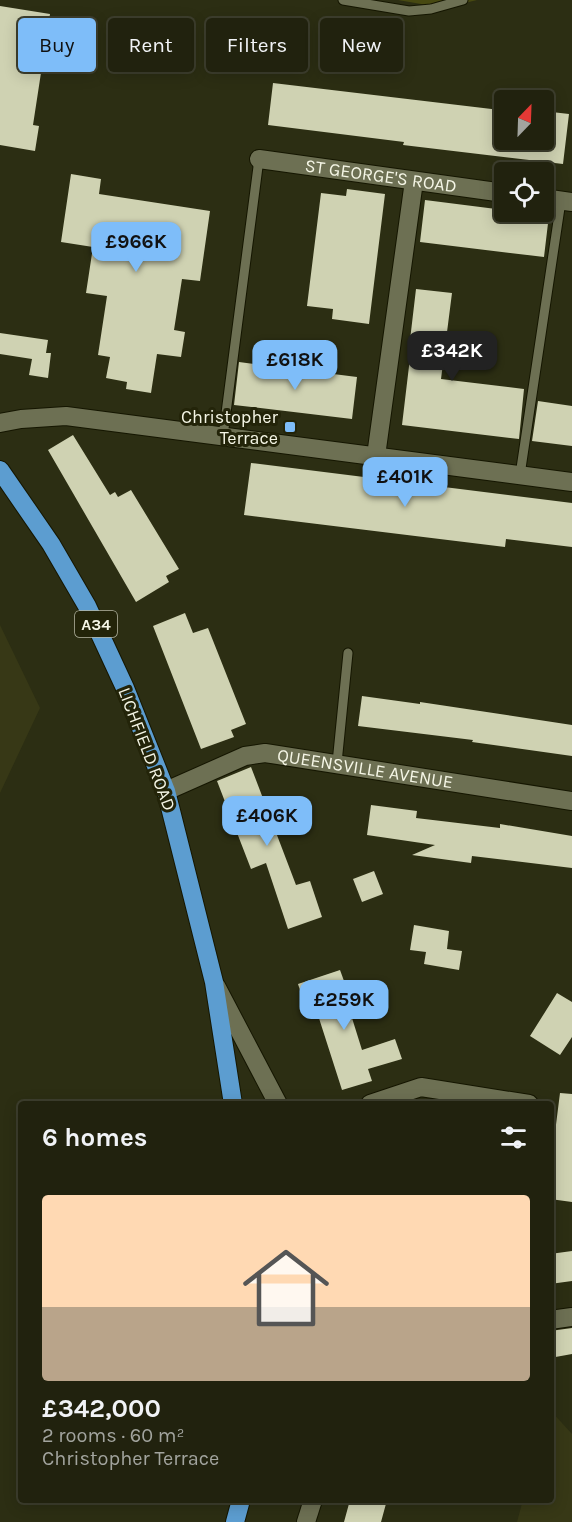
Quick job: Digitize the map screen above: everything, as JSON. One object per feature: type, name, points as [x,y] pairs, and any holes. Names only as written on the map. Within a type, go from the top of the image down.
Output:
[{"type":"highway","name":"LICHFIELD ROAD","points":[[0,470],[51,544],[87,606],[125,688],[166,791],[214,982],[232,1101]]},
{"type":"highway","points":[[235,1522],[240,1503]]},
{"type":"street","name":"ST GEORGE'S ROAD","points":[[259,159],[494,192]]},
{"type":"street","points":[[376,456],[414,181]]},
{"type":"street","points":[[0,423],[66,416],[572,482]]},
{"type":"street","name":"QUEENSVILLE AVENUE","points":[[166,791],[255,754],[266,753],[572,801]]},
{"type":"street","points":[[214,982],[276,1101]]},
{"type":"street","points":[[379,1101],[421,1087],[510,1101]]},
{"type":"street","points":[[554,1319],[572,1317]]},
{"type":"street","points":[[306,1522],[313,1503]]},
{"type":"lane","points":[[343,0],[409,11],[431,9],[463,0]]},
{"type":"lane","points":[[222,436],[259,159]]},
{"type":"lane","points":[[520,475],[559,200]]},
{"type":"lane","points":[[337,763],[348,653]]},
{"type":"shaded area","points":[[398,0],[477,0],[444,8]]},
{"type":"shaded area","points":[[0,625],[40,708],[0,793]]},
{"type":"shaded area","points":[[554,1414],[572,1434],[572,1522],[517,1522],[522,1503],[554,1503]]},
{"type":"building","points":[[0,6],[50,14],[49,18],[18,18],[18,72],[41,72],[33,125],[39,126],[35,151],[0,145]]},
{"type":"building","points":[[273,83],[494,109],[494,150],[554,150],[554,112],[569,114],[563,164],[403,145],[404,142],[268,125]]},
{"type":"building","points":[[71,174],[101,179],[99,194],[210,211],[200,281],[182,279],[174,330],[185,332],[181,357],[157,354],[151,393],[126,389],[127,382],[106,378],[110,357],[98,355],[107,296],[86,293],[93,247],[61,242]]},
{"type":"building","points":[[347,189],[385,194],[369,324],[332,319],[333,309],[307,306],[321,193],[346,196]]},
{"type":"building","points":[[425,200],[494,209],[494,222],[548,222],[544,257],[420,242]]},
{"type":"building","points":[[416,289],[452,293],[441,379],[524,389],[519,439],[402,425]]},
{"type":"building","points":[[0,333],[48,340],[46,353],[51,353],[48,378],[29,375],[32,359],[0,354]]},
{"type":"building","points":[[239,362],[357,377],[352,419],[234,405]]},
{"type":"building","points":[[538,401],[572,406],[572,446],[532,441]]},
{"type":"building","points":[[73,435],[110,495],[115,492],[118,497],[131,490],[179,569],[166,576],[169,582],[136,602],[48,450]]},
{"type":"building","points":[[251,463],[572,503],[572,547],[506,539],[505,547],[244,515]]},
{"type":"building","points":[[185,613],[193,633],[208,628],[246,724],[231,730],[234,737],[201,749],[153,626]]},
{"type":"building","points":[[362,696],[420,704],[420,702],[572,725],[572,756],[472,742],[473,740],[358,726]]},
{"type":"building","points":[[251,767],[296,885],[310,881],[322,917],[288,929],[266,863],[251,869],[217,781]]},
{"type":"building","points":[[371,805],[417,811],[416,818],[500,828],[500,824],[572,836],[572,868],[472,856],[471,863],[412,855],[435,845],[367,835]]},
{"type":"building","points":[[374,871],[383,894],[362,902],[353,879]]},
{"type":"building","points":[[414,925],[449,931],[447,949],[462,951],[459,970],[424,964],[426,952],[410,950]]},
{"type":"building","points":[[340,970],[351,1000],[347,1002],[362,1050],[395,1039],[402,1059],[368,1069],[372,1081],[342,1090],[317,1012],[308,1015],[298,984]]},
{"type":"building","points":[[557,993],[572,1002],[572,1037],[560,1055],[530,1036]]},
{"type":"building","points":[[560,1093],[572,1094],[572,1202],[554,1200],[554,1140]]},
{"type":"building","points":[[572,1251],[572,1281],[554,1283],[554,1253]]},
{"type":"building","points":[[572,1328],[572,1354],[554,1357],[554,1330]]},
{"type":"building","points":[[349,1503],[386,1503],[381,1522],[344,1522]]},
{"type":"place","name":"Christopher Terrace","points":[[290,427]]}]
